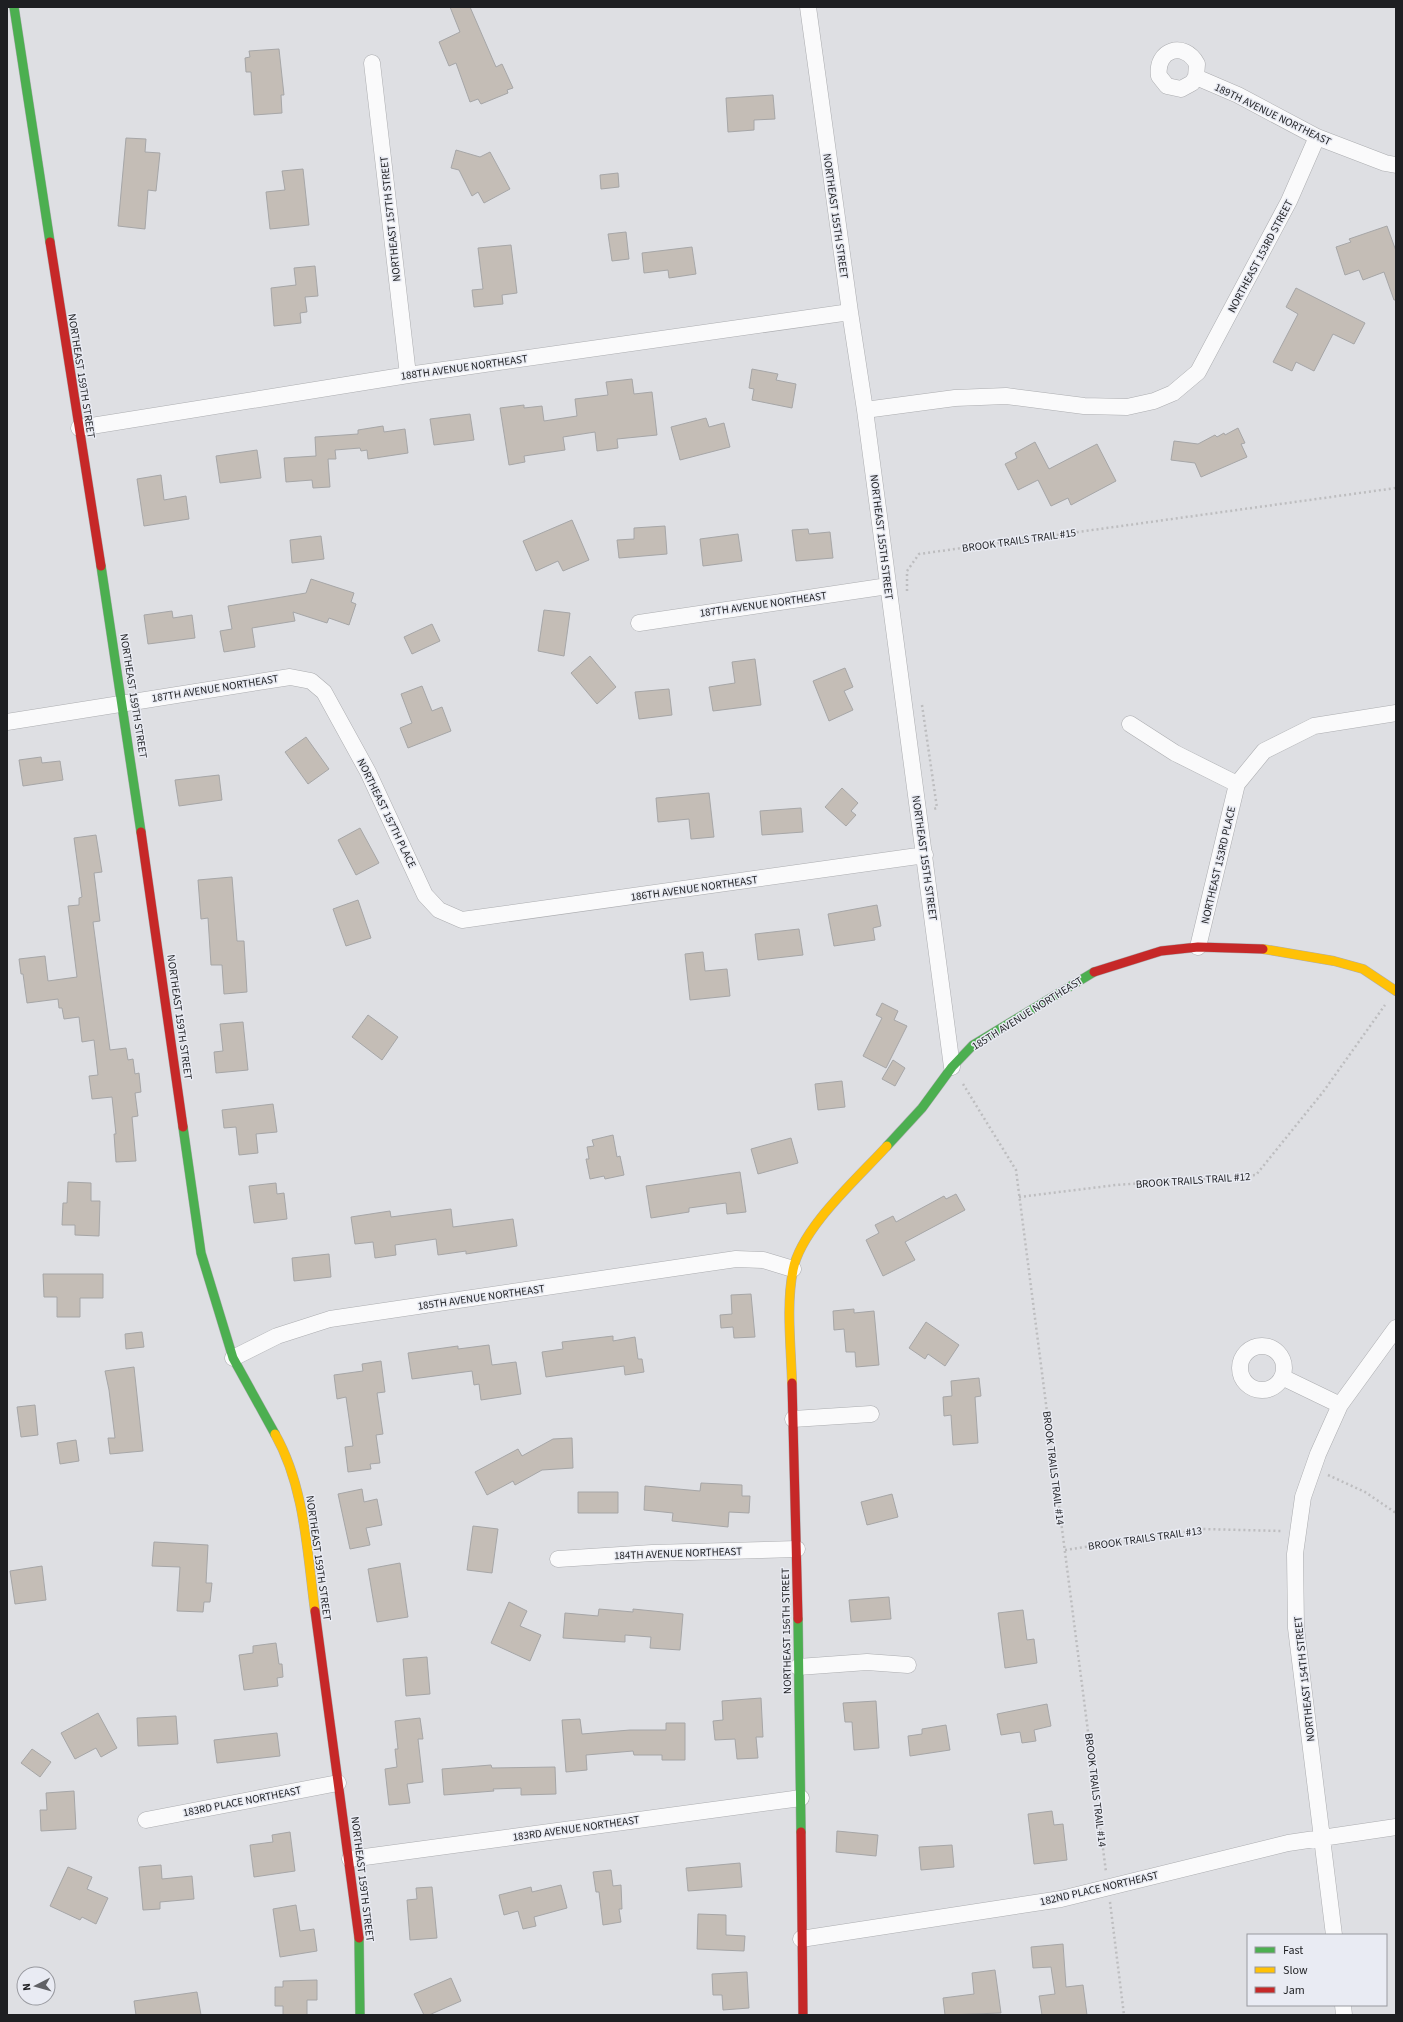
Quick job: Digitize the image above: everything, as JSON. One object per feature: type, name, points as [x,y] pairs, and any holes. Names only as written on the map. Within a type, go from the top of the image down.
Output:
[{"type":"street","name":"NORTHEAST 159TH STREET","points":[[14,7],[123,703],[201,1253],[233,1358],[282,1448],[300,1502],[359,1933],[361,1990],[360,2015]]},
{"type":"street","name":"NORTHEAST 155TH STREET","points":[[808,7],[865,410],[920,816],[952,1067]]},
{"type":"street","name":"NORTHEAST 157TH STREET","points":[[372,63],[408,375]]},
{"type":"street","name":"189TH AVENUE NORTHEAST","points":[[1196,77],[1238,96],[1317,137],[1385,163],[1396,164]]},
{"type":"street","name":"NORTHEAST 153RD STREET","points":[[865,410],[955,398],[1006,396],[1084,406],[1127,407],[1154,401],[1173,393],[1198,372],[1289,201],[1317,137]]},
{"type":"street","name":"188TH AVENUE NORTHEAST","points":[[79,428],[408,375],[850,312]]},
{"type":"street","name":"187TH AVENUE NORTHEAST","points":[[639,623],[888,586]]},
{"type":"street","name":"187TH AVENUE NORTHEAST","points":[[7,722],[290,677],[311,681],[324,692]]},
{"type":"street","name":"NORTHEAST 157TH PLACE","points":[[324,692],[368,772],[425,894],[439,910],[462,920]]},
{"type":"street","points":[[1130,724],[1174,754],[1237,784],[1264,751],[1314,726],[1396,713]]},
{"type":"street","name":"NORTHEAST 153RD PLACE","points":[[1198,947],[1237,784]]},
{"type":"street","name":"186TH AVENUE NORTHEAST","points":[[462,920],[925,855]]},
{"type":"street","name":"185TH AVENUE NORTHEAST","points":[[801,1248],[818,1221],[922,1108],[952,1067],[973,1045],[1090,973],[1161,951],[1198,947]]},
{"type":"street","points":[[1198,947],[1265,949],[1334,961],[1363,969],[1396,990]]},
{"type":"street","name":"NORTHEAST 156TH STREET","points":[[801,1248],[793,1269],[790,1305],[797,1550],[803,2015]]},
{"type":"street","name":"185TH AVENUE NORTHEAST","points":[[233,1358],[277,1336],[330,1319],[736,1260],[763,1260],[793,1269]]},
{"type":"street","name":"NORTHEAST 154TH STREET","points":[[1334,1934],[1296,1628],[1295,1554],[1303,1498],[1313,1469],[1340,1405],[1396,1328]]},
{"type":"street","points":[[1282,1377],[1340,1405]]},
{"type":"street","points":[[793,1419],[871,1414]]},
{"type":"street","name":"184TH AVENUE NORTHEAST","points":[[558,1560],[652,1553],[797,1550]]},
{"type":"street","points":[[798,1667],[867,1662],[908,1665]]},
{"type":"street","name":"183RD PLACE NORTHEAST","points":[[146,1820],[338,1783]]},
{"type":"street","name":"183RD AVENUE NORTHEAST","points":[[350,1859],[801,1798]]},
{"type":"street","name":"182ND PLACE NORTHEAST","points":[[801,1939],[1061,1899],[1288,1843],[1396,1827]]},
{"type":"path","name":"BROOK TRAILS TRAIL #15","points":[[907,596],[907,572],[919,554],[1396,488]]},
{"type":"path","points":[[920,816],[937,808],[922,699]]},
{"type":"path","name":"BROOK TRAILS TRAIL #12","points":[[1020,1197],[1116,1185],[1256,1175],[1323,1092],[1396,990]]},
{"type":"path","name":"BROOK TRAILS TRAIL #14","points":[[952,1067],[1016,1170],[1124,2015]]},
{"type":"path","points":[[1313,1469],[1365,1492],[1396,1513]]},
{"type":"path","name":"BROOK TRAILS TRAIL #13","points":[[1065,1550],[1203,1528],[1298,1532]]},
{"type":"building","points":[[450,7],[470,7],[496,67],[502,64],[513,88],[507,90],[508,93],[481,104],[478,99],[470,102],[456,63],[449,66],[439,42],[460,32]]},
{"type":"building","points":[[279,49],[284,95],[281,95],[282,113],[254,115],[251,72],[246,72],[245,58],[250,57],[249,51]]},
{"type":"building","points":[[773,95],[775,119],[754,120],[754,130],[728,132],[726,98]]},
{"type":"building","points":[[126,138],[146,139],[145,152],[160,153],[156,191],[148,190],[145,229],[118,226]]},
{"type":"building","points":[[456,150],[480,157],[490,152],[510,189],[484,203],[478,192],[472,196],[459,170],[451,168]]},
{"type":"building","points":[[303,169],[309,225],[270,229],[266,192],[285,190],[282,171]]},
{"type":"building","points":[[618,173],[619,187],[601,189],[600,175]]},
{"type":"building","points":[[1387,226],[1396,251],[1396,300],[1394,300],[1384,272],[1363,280],[1359,270],[1345,275],[1336,247],[1351,242],[1349,239]]},
{"type":"building","points":[[626,232],[629,259],[612,261],[608,234]]},
{"type":"building","points":[[511,245],[517,293],[502,295],[503,304],[474,307],[472,290],[483,289],[478,248]]},
{"type":"building","points":[[692,247],[696,274],[669,278],[668,270],[644,273],[642,253]]},
{"type":"building","points":[[315,266],[318,296],[305,297],[307,312],[300,313],[301,323],[274,326],[271,288],[296,285],[294,268]]},
{"type":"building","points":[[1296,288],[1365,323],[1354,344],[1333,334],[1314,371],[1296,362],[1292,371],[1273,362],[1298,314],[1286,307]]},
{"type":"building","points":[[752,369],[778,374],[776,380],[796,384],[792,408],[752,400],[754,389],[749,388]]},
{"type":"building","points":[[632,379],[634,394],[652,392],[657,435],[617,439],[618,448],[597,451],[595,432],[563,437],[565,450],[524,456],[525,462],[509,465],[500,408],[524,405],[524,408],[542,406],[544,421],[577,416],[575,399],[608,395],[606,382]]},
{"type":"building","points":[[470,414],[474,440],[434,445],[430,419]]},
{"type":"building","points":[[706,418],[709,427],[724,423],[730,447],[680,460],[671,427]]},
{"type":"building","points":[[383,426],[384,432],[405,429],[408,453],[368,459],[367,450],[361,451],[360,448],[335,450],[336,459],[328,459],[330,487],[313,488],[312,480],[286,482],[284,458],[316,456],[315,437],[358,434],[358,430]]},
{"type":"building","points":[[1238,428],[1245,443],[1241,444],[1247,457],[1201,477],[1195,463],[1171,460],[1174,441],[1198,444],[1215,435],[1217,437],[1224,433],[1225,435]]},
{"type":"building","points":[[1035,442],[1049,469],[1097,444],[1116,481],[1071,505],[1068,498],[1051,506],[1038,480],[1018,490],[1005,464],[1017,458],[1015,453]]},
{"type":"building","points":[[257,450],[261,478],[220,483],[216,456]]},
{"type":"building","points":[[161,475],[164,500],[186,496],[189,519],[144,526],[137,479]]},
{"type":"building","points":[[572,520],[589,560],[563,571],[558,561],[536,571],[523,541]]},
{"type":"building","points":[[665,526],[667,554],[619,558],[617,540],[634,539],[634,528]]},
{"type":"building","points":[[808,529],[809,534],[830,532],[833,558],[796,561],[792,530]]},
{"type":"building","points":[[738,534],[742,561],[703,566],[700,539]]},
{"type":"building","points":[[321,536],[324,559],[292,563],[290,540]]},
{"type":"building","points":[[311,579],[354,593],[351,602],[356,604],[349,625],[329,618],[327,623],[293,612],[295,621],[252,628],[255,647],[224,652],[220,631],[232,629],[228,606],[306,593]]},
{"type":"building","points":[[544,610],[570,613],[564,656],[538,651]]},
{"type":"building","points":[[172,611],[173,618],[192,615],[195,638],[148,644],[144,615]]},
{"type":"building","points":[[432,624],[440,641],[412,654],[404,637]]},
{"type":"building","points":[[590,656],[616,687],[597,704],[571,673]]},
{"type":"building","points":[[755,659],[761,705],[713,711],[709,687],[735,683],[732,662]]},
{"type":"building","points":[[845,668],[853,687],[844,691],[853,710],[829,721],[813,681]]},
{"type":"building","points":[[422,686],[432,711],[442,707],[451,731],[408,748],[400,728],[412,723],[401,694]]},
{"type":"building","points":[[669,689],[672,715],[639,719],[635,692]]},
{"type":"building","points":[[306,737],[329,769],[308,784],[285,752]]},
{"type":"building","points":[[41,757],[42,763],[60,761],[63,780],[23,786],[19,760]]},
{"type":"building","points":[[219,775],[222,800],[179,806],[175,780]]},
{"type":"building","points":[[842,788],[858,803],[851,811],[856,815],[846,826],[825,807]]},
{"type":"building","points":[[709,793],[714,837],[691,839],[689,819],[658,822],[656,798]]},
{"type":"building","points":[[801,808],[803,832],[762,835],[760,811]]},
{"type":"building","points":[[360,828],[379,863],[356,875],[338,840]]},
{"type":"building","points":[[96,835],[102,872],[94,873],[100,921],[93,922],[110,1050],[126,1048],[128,1060],[133,1059],[135,1074],[139,1073],[141,1092],[135,1093],[138,1116],[132,1117],[136,1161],[116,1162],[114,1134],[116,1134],[112,1097],[92,1099],[89,1076],[98,1075],[94,1040],[82,1042],[79,1017],[64,1019],[62,1008],[59,1008],[58,999],[27,1003],[23,974],[21,974],[19,959],[45,956],[48,981],[77,977],[68,906],[79,905],[79,898],[82,897],[74,838]]},
{"type":"building","points":[[232,877],[237,941],[244,941],[247,992],[224,994],[222,965],[211,965],[208,918],[201,919],[198,880]]},
{"type":"building","points":[[358,900],[371,938],[346,946],[333,909]]},
{"type":"building","points":[[877,905],[881,926],[873,928],[875,940],[834,946],[828,914]]},
{"type":"building","points":[[799,929],[803,955],[758,960],[755,934]]},
{"type":"building","points":[[703,952],[705,971],[727,969],[730,996],[690,1000],[685,954]]},
{"type":"building","points":[[882,1003],[898,1011],[894,1020],[907,1026],[886,1068],[863,1056],[882,1018],[876,1015]]},
{"type":"building","points":[[368,1015],[398,1037],[382,1060],[352,1037]]},
{"type":"building","points":[[243,1022],[248,1070],[216,1073],[214,1052],[223,1051],[220,1024]]},
{"type":"building","points":[[893,1060],[905,1068],[895,1086],[882,1079]]},
{"type":"building","points":[[842,1081],[845,1107],[818,1110],[815,1084]]},
{"type":"building","points":[[273,1104],[277,1132],[256,1134],[258,1153],[239,1155],[236,1127],[224,1128],[222,1110]]},
{"type":"building","points":[[613,1135],[617,1157],[620,1156],[624,1175],[605,1179],[604,1176],[590,1179],[586,1159],[589,1159],[587,1147],[594,1146],[592,1140]]},
{"type":"building","points":[[791,1138],[798,1163],[758,1174],[751,1149]]},
{"type":"building","points":[[740,1172],[746,1212],[727,1214],[726,1203],[689,1208],[689,1212],[651,1218],[646,1186]]},
{"type":"building","points":[[68,1182],[91,1183],[91,1201],[100,1201],[99,1236],[75,1235],[75,1225],[62,1225],[63,1203],[67,1203]]},
{"type":"building","points":[[276,1183],[277,1194],[284,1193],[287,1219],[254,1223],[249,1186]]},
{"type":"building","points":[[956,1194],[965,1210],[905,1242],[915,1260],[883,1276],[866,1240],[879,1233],[875,1225],[893,1216],[896,1222],[944,1196],[946,1199]]},
{"type":"building","points":[[451,1209],[453,1227],[513,1219],[517,1246],[466,1254],[466,1251],[438,1255],[436,1239],[395,1245],[396,1255],[375,1258],[373,1242],[355,1244],[351,1217],[390,1211],[391,1217]]},
{"type":"building","points":[[329,1254],[331,1277],[294,1281],[292,1258]]},
{"type":"building","points":[[43,1274],[103,1274],[103,1298],[80,1298],[80,1317],[57,1317],[57,1297],[44,1297]]},
{"type":"building","points":[[751,1294],[755,1337],[734,1338],[733,1327],[721,1328],[720,1315],[732,1314],[731,1295]]},
{"type":"building","points":[[854,1309],[854,1313],[874,1311],[879,1365],[856,1367],[855,1352],[846,1352],[844,1329],[834,1330],[833,1311]]},
{"type":"building","points":[[926,1322],[959,1345],[945,1366],[928,1354],[925,1359],[909,1348]]},
{"type":"building","points":[[142,1332],[144,1347],[126,1349],[125,1334]]},
{"type":"building","points":[[613,1336],[613,1341],[635,1337],[638,1359],[642,1359],[644,1372],[625,1375],[624,1366],[546,1377],[542,1352],[563,1349],[562,1342]]},
{"type":"building","points":[[489,1345],[492,1365],[516,1362],[521,1394],[481,1400],[479,1384],[474,1385],[472,1371],[412,1379],[408,1353],[458,1346],[458,1349]]},
{"type":"building","points":[[381,1361],[385,1392],[377,1393],[383,1434],[376,1435],[380,1463],[370,1464],[371,1469],[348,1472],[345,1447],[353,1446],[346,1397],[337,1399],[334,1375],[363,1371],[362,1364]]},
{"type":"building","points":[[134,1367],[143,1451],[110,1454],[108,1438],[115,1438],[105,1371]]},
{"type":"building","points":[[979,1378],[981,1396],[975,1397],[978,1443],[953,1445],[951,1415],[944,1416],[943,1397],[952,1396],[951,1381]]},
{"type":"building","points":[[35,1405],[38,1435],[21,1437],[17,1407]]},
{"type":"building","points":[[572,1438],[573,1468],[542,1470],[515,1485],[513,1481],[487,1495],[475,1472],[518,1449],[522,1456],[553,1439]]},
{"type":"building","points":[[76,1440],[79,1461],[60,1464],[57,1443]]},
{"type":"building","points":[[701,1483],[742,1485],[742,1496],[750,1496],[749,1513],[729,1512],[728,1527],[672,1521],[673,1513],[644,1510],[645,1486],[700,1491]]},
{"type":"building","points":[[362,1489],[364,1502],[377,1499],[382,1525],[366,1528],[370,1545],[350,1549],[338,1494]]},
{"type":"building","points":[[578,1492],[618,1492],[618,1513],[578,1513]]},
{"type":"building","points":[[892,1494],[898,1517],[867,1525],[861,1502]]},
{"type":"building","points":[[473,1526],[498,1529],[492,1573],[467,1570]]},
{"type":"building","points":[[154,1542],[208,1545],[206,1583],[212,1583],[210,1602],[204,1602],[203,1612],[177,1611],[180,1567],[152,1566]]},
{"type":"building","points":[[400,1563],[408,1617],[377,1622],[368,1569]]},
{"type":"building","points":[[42,1566],[46,1600],[15,1604],[10,1571]]},
{"type":"building","points":[[889,1597],[891,1619],[851,1622],[849,1600]]},
{"type":"building","points":[[509,1602],[527,1611],[520,1626],[541,1635],[530,1661],[491,1643]]},
{"type":"building","points":[[599,1609],[633,1612],[633,1609],[683,1614],[680,1650],[650,1648],[651,1637],[625,1635],[625,1642],[563,1638],[565,1613],[598,1616]]},
{"type":"building","points":[[1023,1610],[1027,1640],[1034,1639],[1037,1663],[1005,1668],[998,1613]]},
{"type":"building","points":[[276,1643],[279,1664],[282,1664],[283,1677],[277,1678],[278,1686],[244,1690],[239,1655],[253,1653],[253,1646]]},
{"type":"building","points":[[427,1657],[430,1694],[406,1696],[403,1659]]},
{"type":"building","points":[[761,1698],[763,1737],[756,1737],[758,1758],[737,1759],[735,1739],[715,1740],[713,1721],[723,1720],[722,1701]]},
{"type":"building","points":[[876,1701],[879,1748],[854,1750],[852,1722],[845,1722],[843,1703]]},
{"type":"building","points":[[1047,1704],[1051,1726],[1034,1730],[1036,1741],[1022,1743],[1020,1732],[1001,1735],[997,1714]]},
{"type":"building","points":[[98,1713],[117,1748],[101,1757],[96,1748],[75,1759],[61,1733]]},
{"type":"building","points":[[176,1716],[178,1744],[138,1746],[137,1718]]},
{"type":"building","points":[[420,1718],[423,1739],[418,1739],[423,1782],[407,1784],[410,1803],[389,1805],[385,1769],[397,1767],[395,1749],[398,1749],[395,1721]]},
{"type":"building","points":[[580,1719],[582,1734],[630,1730],[666,1730],[666,1723],[685,1723],[685,1760],[662,1760],[662,1755],[634,1755],[633,1751],[586,1755],[587,1770],[566,1772],[562,1720]]},
{"type":"building","points":[[946,1725],[950,1750],[910,1756],[908,1736],[922,1734],[922,1729]]},
{"type":"building","points":[[277,1733],[280,1756],[217,1763],[214,1740]]},
{"type":"building","points":[[32,1749],[51,1762],[40,1777],[21,1763]]},
{"type":"building","points":[[491,1765],[492,1768],[555,1767],[556,1794],[521,1795],[521,1788],[493,1789],[494,1791],[444,1795],[442,1769]]},
{"type":"building","points":[[74,1791],[76,1829],[41,1831],[40,1810],[47,1810],[46,1793]]},
{"type":"building","points":[[1052,1811],[1054,1825],[1063,1824],[1067,1860],[1034,1864],[1028,1814]]},
{"type":"building","points":[[837,1831],[878,1835],[876,1856],[836,1852]]},
{"type":"building","points":[[290,1832],[295,1871],[254,1877],[250,1845],[273,1842],[272,1835]]},
{"type":"building","points":[[952,1845],[954,1867],[921,1870],[919,1847]]},
{"type":"building","points":[[740,1863],[742,1887],[688,1891],[686,1868]]},
{"type":"building","points":[[161,1865],[162,1879],[192,1876],[194,1899],[160,1902],[160,1909],[143,1910],[139,1867]]},
{"type":"building","points":[[68,1867],[92,1877],[87,1889],[108,1898],[96,1924],[82,1917],[80,1920],[50,1906]]},
{"type":"building","points":[[611,1870],[613,1886],[621,1885],[622,1909],[619,1909],[621,1922],[603,1925],[599,1892],[596,1892],[593,1872]]},
{"type":"building","points":[[561,1885],[567,1908],[534,1917],[536,1926],[523,1929],[518,1911],[504,1915],[499,1895],[531,1887],[532,1892]]},
{"type":"building","points":[[432,1887],[437,1938],[410,1940],[407,1900],[417,1899],[416,1888]]},
{"type":"building","points":[[296,1905],[300,1931],[314,1929],[317,1951],[280,1957],[273,1909]]},
{"type":"building","points":[[698,1914],[726,1915],[726,1935],[745,1936],[744,1951],[697,1949]]},
{"type":"building","points":[[1063,1944],[1066,1987],[1083,1985],[1087,2015],[1042,2015],[1039,1996],[1055,1994],[1051,1967],[1033,1968],[1031,1947]]},
{"type":"building","points":[[995,1970],[1001,2013],[945,2015],[943,1998],[974,1994],[972,1973]]},
{"type":"building","points":[[747,1972],[749,2008],[723,2010],[722,1995],[713,1995],[712,1974]]},
{"type":"building","points":[[451,1978],[461,2001],[429,2015],[424,2015],[414,1994]]},
{"type":"building","points":[[317,1980],[317,2000],[307,2000],[307,2015],[283,2015],[283,2006],[275,2006],[275,1987],[283,1987],[283,1981]]},
{"type":"building","points":[[197,1992],[201,2015],[136,2015],[134,2001]]},
{"type":"traffic: fast","points":[[14,7],[50,242]]},
{"type":"traffic: fast","points":[[101,566],[141,832]]},
{"type":"traffic: fast","points":[[887,1146],[922,1108],[952,1067],[973,1045],[1094,972]]},
{"type":"traffic: fast","points":[[183,1127],[201,1253],[233,1358],[275,1434]]},
{"type":"traffic: fast","points":[[798,1619],[801,1832]]},
{"type":"traffic: fast","points":[[359,1938],[360,2015]]},
{"type":"traffic: slow","points":[[1263,949],[1334,961],[1363,969],[1396,991]]},
{"type":"traffic: slow","points":[[792,1383],[790,1298],[793,1270],[798,1254],[807,1237],[832,1204],[887,1146]]},
{"type":"traffic: slow","points":[[275,1434],[285,1454],[299,1498],[307,1543],[315,1611]]},
{"type":"traffic: jam","points":[[50,242],[101,566]]},
{"type":"traffic: jam","points":[[141,832],[183,1127]]},
{"type":"traffic: jam","points":[[1094,972],[1161,951],[1198,947],[1263,949]]},
{"type":"traffic: jam","points":[[792,1383],[798,1619]]},
{"type":"traffic: jam","points":[[315,1611],[359,1938]]},
{"type":"traffic: jam","points":[[801,1832],[803,2015]]}]
